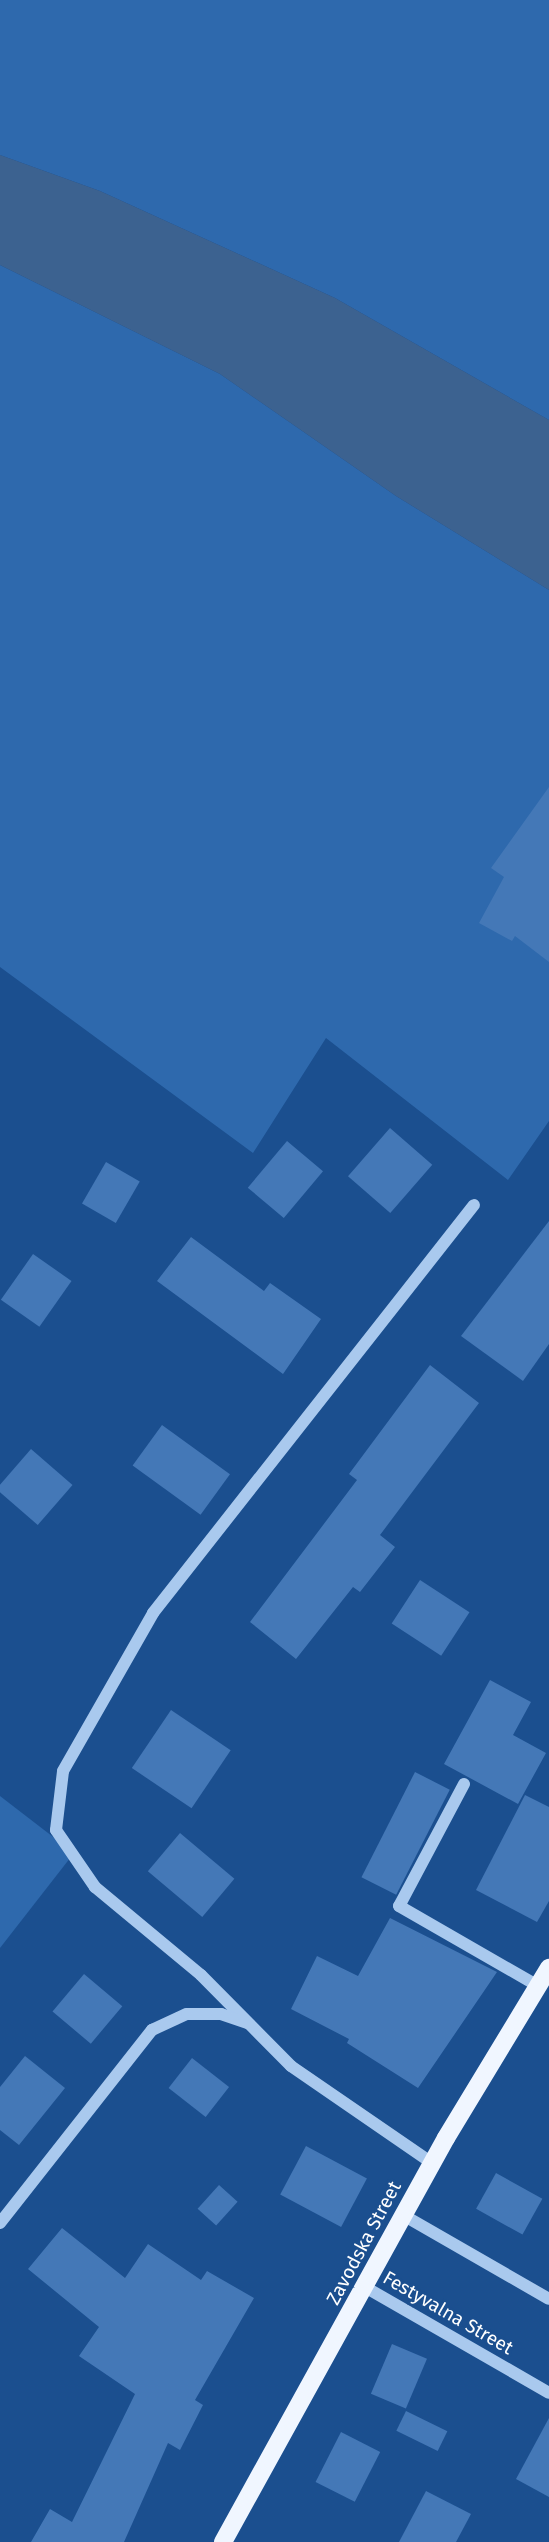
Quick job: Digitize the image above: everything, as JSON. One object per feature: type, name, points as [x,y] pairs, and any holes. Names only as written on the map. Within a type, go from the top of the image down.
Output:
[{"type":"main road","name":"Zavodska Street","points":[[223,2542],[432,2163],[549,1968]]},
{"type":"street","points":[[432,2163],[291,2066],[260,2032],[95,1887],[57,1830],[63,1772],[153,1613],[474,1205]]},
{"type":"street","points":[[464,1784],[399,1906],[538,1986]]},
{"type":"street","points":[[0,2223],[152,2030],[187,2014],[221,2014],[260,2032]]},
{"type":"street","points":[[403,2215],[549,2299]]},
{"type":"street","name":"Festyvalna Street","points":[[365,2287],[549,2393]]},
{"type":"shaded area","points":[[0,0],[549,0],[549,420],[335,298],[100,191],[0,155]]},
{"type":"shaded area","points":[[0,155],[100,191],[335,298],[549,420],[549,590],[396,496],[220,374],[0,265]]},
{"type":"shaded area","points":[[0,265],[220,374],[396,496],[549,590],[549,1121],[508,1180],[326,1038],[253,1153],[0,967]]},
{"type":"shaded area","points":[[0,1796],[74,1853],[0,1948]]},
{"type":"building","points":[[549,787],[549,962],[515,936],[512,941],[479,923],[504,877],[491,868]]},
{"type":"building","points":[[390,1128],[432,1165],[390,1213],[348,1176]]},
{"type":"building","points":[[287,1141],[323,1171],[284,1218],[248,1188]]},
{"type":"building","points":[[106,1162],[140,1182],[116,1223],[82,1204]]},
{"type":"building","points":[[549,1221],[549,1344],[523,1381],[461,1336]]},
{"type":"building","points":[[191,1237],[264,1291],[270,1283],[321,1319],[283,1374],[157,1281]]},
{"type":"building","points":[[33,1254],[72,1281],[39,1327],[1,1300]]},
{"type":"building","points":[[430,1365],[479,1403],[380,1535],[395,1547],[360,1592],[353,1587],[296,1659],[250,1622],[357,1480],[349,1474]]},
{"type":"building","points":[[162,1425],[230,1474],[201,1515],[133,1465]]},
{"type":"building","points":[[31,1449],[73,1485],[38,1525],[0,1492],[0,1485]]},
{"type":"building","points":[[420,1580],[469,1612],[441,1656],[392,1624]]},
{"type":"building","points":[[490,1680],[531,1702],[513,1735],[546,1753],[518,1804],[444,1764]]},
{"type":"building","points":[[171,1710],[231,1750],[192,1808],[132,1768]]},
{"type":"building","points":[[415,1772],[450,1790],[396,1895],[361,1877]]},
{"type":"building","points":[[525,1795],[549,1807],[549,1901],[537,1922],[476,1890]]},
{"type":"building","points":[[180,1833],[234,1879],[202,1917],[148,1871]]},
{"type":"building","points":[[390,1918],[497,1972],[418,2088],[347,2043],[349,2039],[291,2009],[317,1956],[358,1976]]},
{"type":"building","points":[[84,1974],[122,2006],[91,2044],[53,2012]]},
{"type":"building","points":[[25,2056],[65,2088],[19,2145],[0,2130],[0,2087]]},
{"type":"building","points":[[192,2058],[229,2087],[206,2117],[169,2088]]},
{"type":"building","points":[[306,2146],[367,2178],[341,2227],[280,2195]]},
{"type":"building","points":[[496,2173],[542,2199],[522,2235],[476,2209]]},
{"type":"building","points":[[219,2185],[238,2202],[216,2226],[198,2209]]},
{"type":"building","points":[[62,2228],[125,2278],[148,2244],[201,2280],[207,2271],[254,2298],[195,2400],[203,2405],[180,2450],[168,2443],[124,2542],[31,2542],[50,2509],[72,2522],[135,2394],[79,2356],[99,2327],[28,2269]]},
{"type":"building","points":[[392,2344],[427,2359],[406,2409],[371,2394]]},
{"type":"building","points":[[406,2411],[447,2431],[438,2451],[396,2431]]},
{"type":"building","points":[[549,2418],[549,2497],[516,2479]]},
{"type":"building","points":[[341,2432],[380,2452],[355,2502],[316,2482]]},
{"type":"building","points":[[426,2491],[471,2514],[456,2542],[399,2542]]}]
